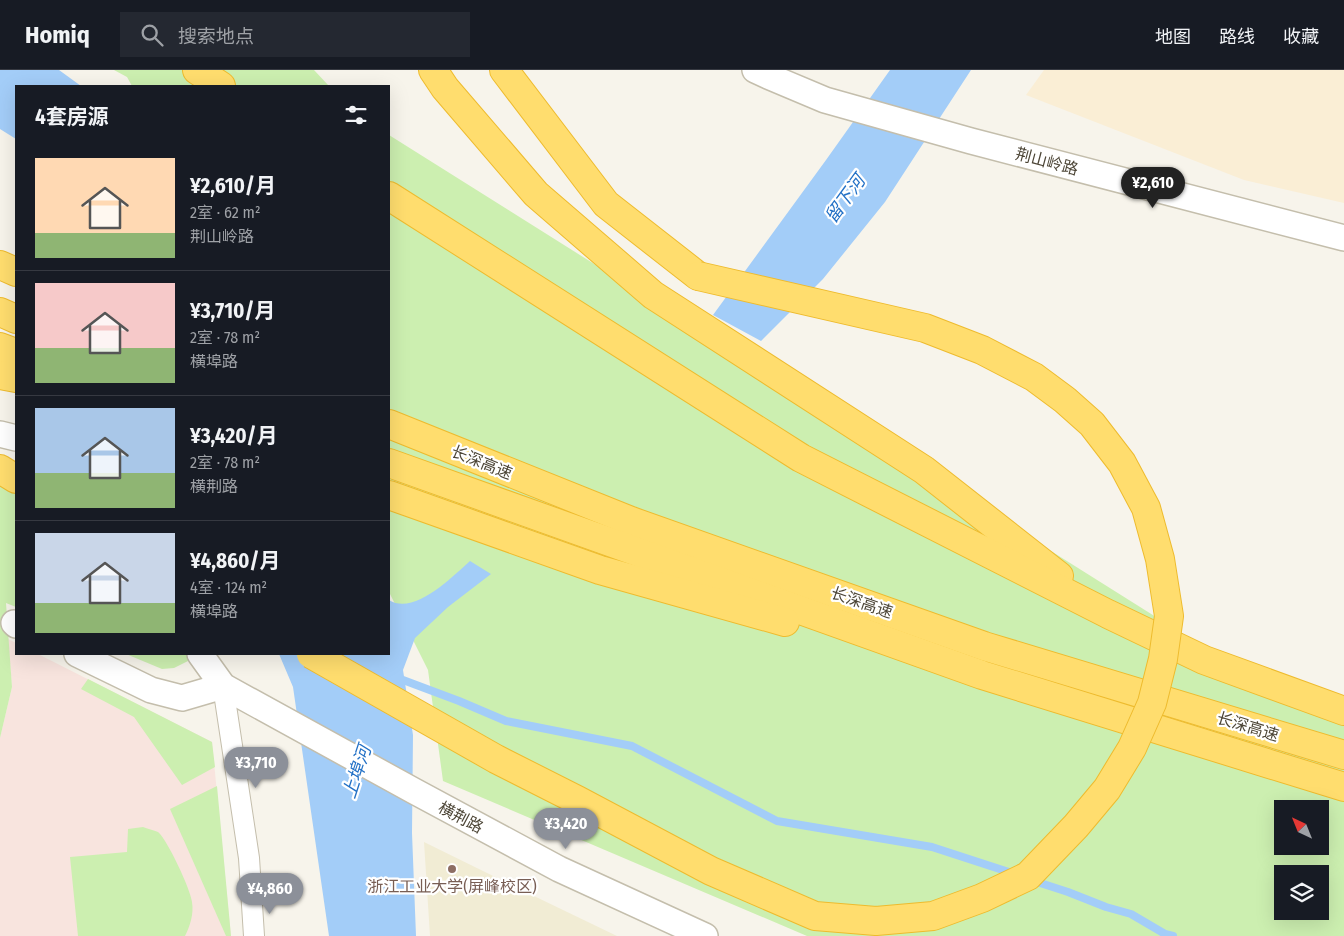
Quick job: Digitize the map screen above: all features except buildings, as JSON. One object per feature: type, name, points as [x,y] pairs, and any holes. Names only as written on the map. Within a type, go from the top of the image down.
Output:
[{"type":"highway","points":[[196,70],[219,85]]},
{"type":"highway","points":[[313,655],[496,760],[577,800],[711,871],[815,916],[876,921],[933,916],[982,898],[1028,876],[1076,826],[1107,789],[1132,748],[1152,703],[1163,659],[1169,616],[1160,559],[1146,508],[1122,463],[1092,424],[1065,400],[1034,377],[982,350],[926,328],[698,276],[606,204],[504,70]]},
{"type":"highway","points":[[439,76],[536,194],[653,295],[924,470],[1108,614]]},
{"type":"highway","points":[[390,197],[801,458],[1108,614],[1204,660],[1344,711]]},
{"type":"highway","points":[[0,265],[15,272]]},
{"type":"highway","points":[[0,312],[15,319]]},
{"type":"highway","points":[[0,347],[15,353]]},
{"type":"highway","points":[[0,374],[15,378]]},
{"type":"highway","name":"长深高速","points":[[390,424],[631,521],[984,646],[1344,755]]},
{"type":"highway","name":"长深高速","points":[[390,463],[982,675],[1344,787]]},
{"type":"highway","points":[[0,469],[15,478]]},
{"type":"highway","points":[[390,496],[600,570],[982,675]]},
{"type":"street","name":"荆山岭路","points":[[755,70],[825,100],[971,141],[1344,238]]},
{"type":"street","points":[[0,434],[15,438]]},
{"type":"street","points":[[78,655],[151,690],[182,698],[223,686],[248,858],[254,936]]},
{"type":"street","name":"横荆路","points":[[201,655],[223,686],[559,869],[705,936]]},
{"type":"shaded area","points":[[1044,70],[1344,70],[1344,203],[1244,180],[1026,95]]},
{"type":"shaded area","points":[[8,639],[15,642],[15,655],[40,655],[212,742],[231,936],[0,936],[0,738],[12,687]]},
{"type":"shaded area","name":"浙江工业大学(屏峰校区)","points":[[424,842],[534,896],[617,936],[430,936]]},
{"type":"green space","points":[[114,70],[314,70],[328,85],[131,85],[127,77]]},
{"type":"green space","points":[[390,136],[1253,678],[1344,710],[1344,936],[807,936],[443,781],[428,670],[390,594]]},
{"type":"green space","points":[[0,460],[15,464],[15,607],[6,603],[12,687],[0,738]]},
{"type":"green space","points":[[128,655],[192,655],[190,660],[174,668],[162,669]]},
{"type":"green space","points":[[88,679],[212,742],[215,767],[182,785],[134,717],[81,689]]},
{"type":"green space","points":[[217,786],[231,936],[226,936],[170,809]]},
{"type":"green space","points":[[143,827],[158,832],[162,837],[188,887],[192,902],[192,915],[185,936],[78,936],[70,857],[127,852],[128,829]]},
{"type":"water","points":[[0,70],[59,70],[80,85],[15,85],[15,138],[0,129]]},
{"type":"water","name":"留下河","points":[[890,70],[971,70],[885,202],[823,279],[761,341],[713,315],[826,160]]},
{"type":"water","name":"上埠河","points":[[470,561],[491,574],[448,607],[415,638],[403,670],[413,735],[412,833],[416,936],[329,936],[293,687],[279,655],[390,655],[390,600],[399,604],[410,603],[432,593]]},
{"type":"waterway","points":[[395,677],[506,721],[632,746],[777,821],[932,847],[1015,874]]},
{"type":"waterway","points":[[1031,880],[1131,914],[1165,934],[1173,936]]},
{"type":"place","name":"浙江工业大学(屏峰校区)","points":[[452,869]]}]
